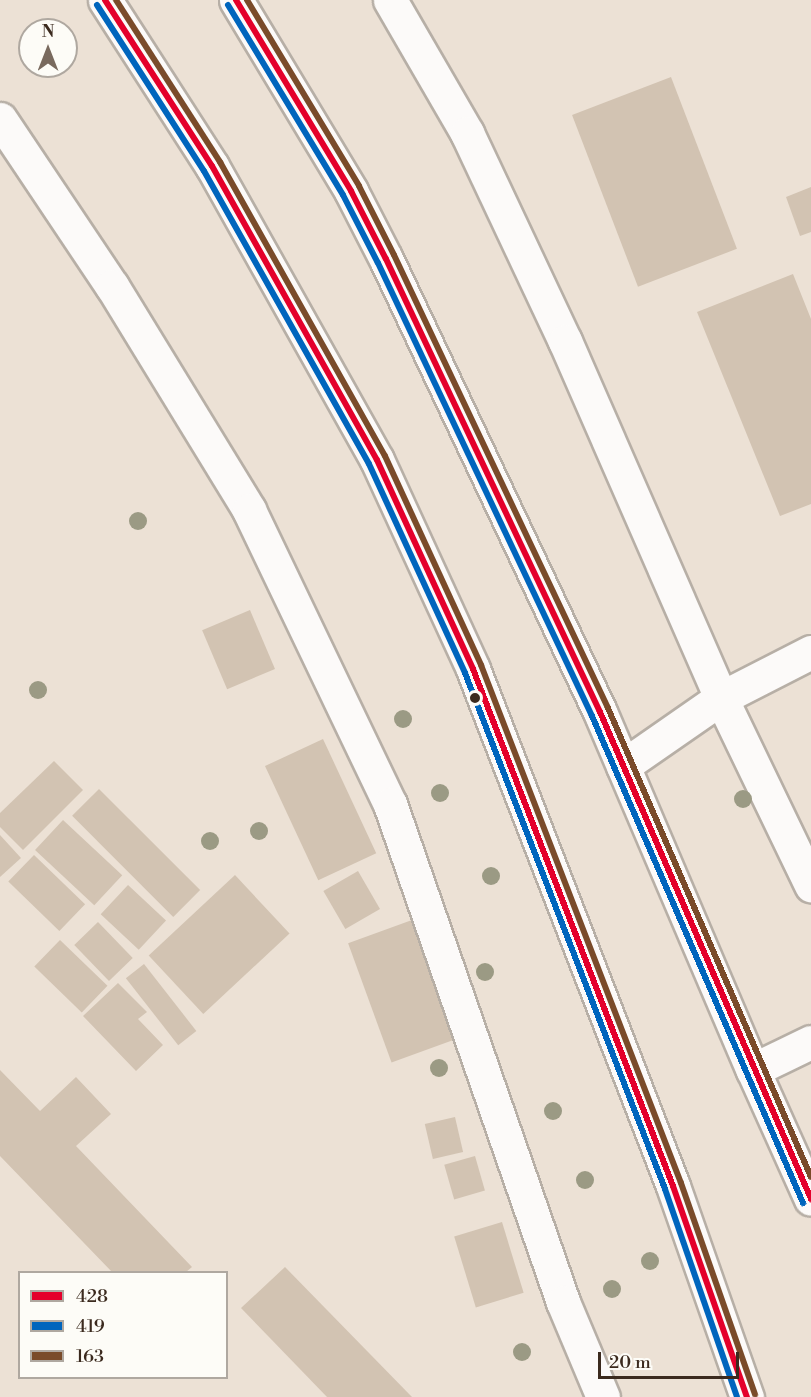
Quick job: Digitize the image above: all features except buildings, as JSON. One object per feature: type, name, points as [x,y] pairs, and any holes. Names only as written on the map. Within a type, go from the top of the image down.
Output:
[{"type":"main road","points":[[105,0],[212,166],[377,460],[473,669],[673,1186],[747,1397]]},
{"type":"main road","points":[[236,0],[351,190],[386,259],[600,712],[753,1070],[811,1199]]},
{"type":"main road","points":[[390,0],[477,154],[565,341],[721,698],[811,885]]},
{"type":"main road","points":[[0,119],[112,286],[249,510],[390,804],[563,1302],[603,1397]]},
{"type":"main road","points":[[623,766],[721,698],[811,652]]},
{"type":"main road","points":[[753,1070],[811,1042]]},
{"type":"transit line","name":"428","points":[[105,0],[212,166],[377,460],[473,669],[673,1186],[747,1397]]},
{"type":"transit line","name":"163","points":[[116,0],[220,162],[385,456],[481,665],[681,1183],[755,1394]]},
{"type":"transit line","name":"428","points":[[236,0],[351,191],[386,259],[600,712],[811,1199]]},
{"type":"transit line","name":"163","points":[[247,0],[359,186],[394,255],[608,708],[811,1177]]},
{"type":"transit line","name":"419","points":[[97,5],[204,171],[369,464],[465,673],[665,1189],[737,1397]]},
{"type":"transit line","name":"419","points":[[228,5],[343,195],[378,263],[592,716],[803,1203]]}]
